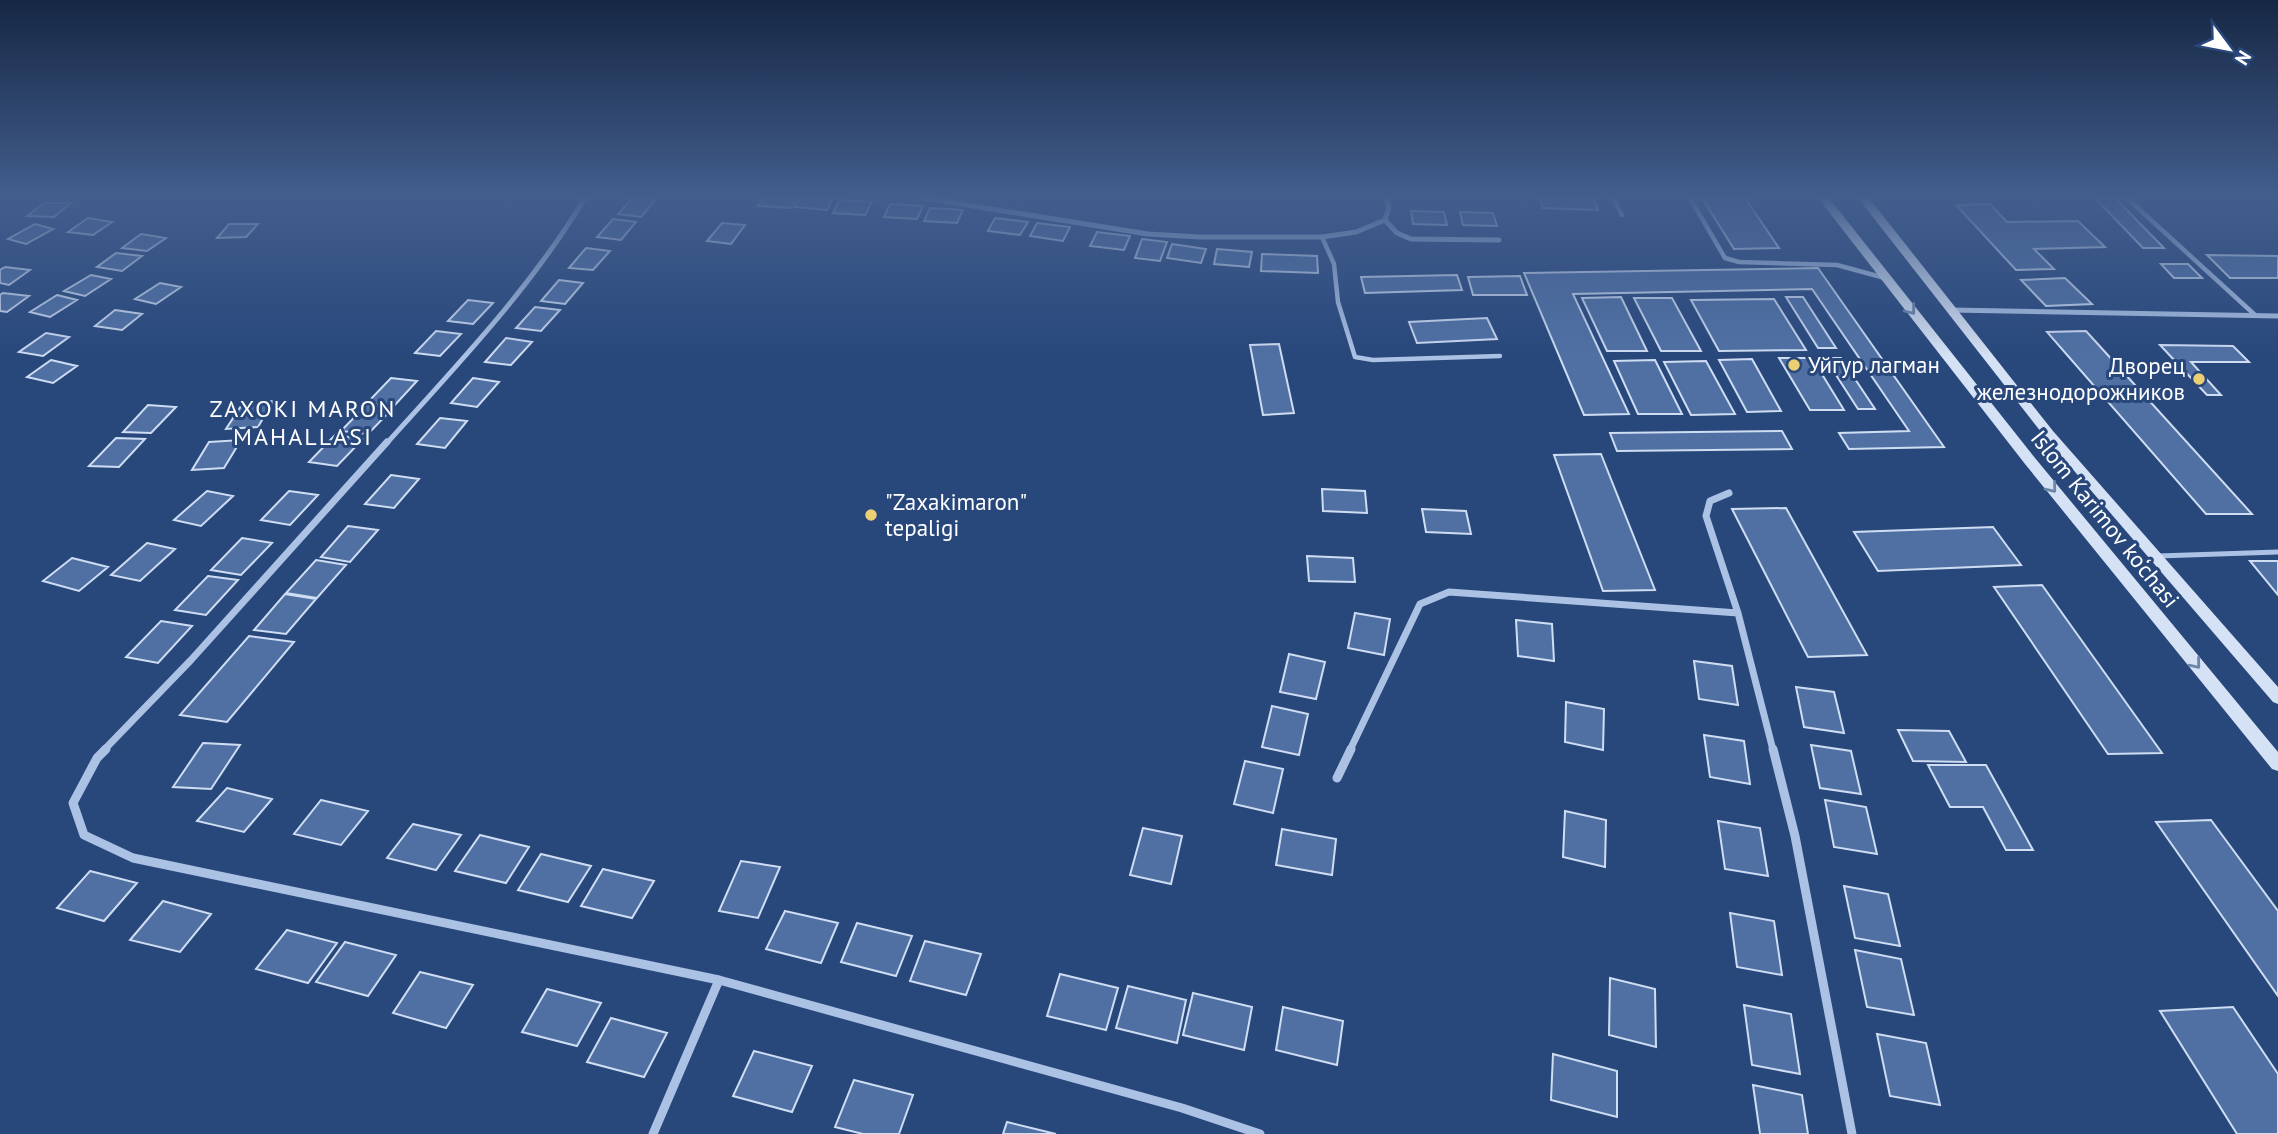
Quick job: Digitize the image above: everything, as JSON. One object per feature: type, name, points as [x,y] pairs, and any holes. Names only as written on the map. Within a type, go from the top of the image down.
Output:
[{"type":"main road","name":"Islom Karimov ko‘chasi","points":[[1865,251],[2030,461],[2278,764]]},
{"type":"main road","name":"Islom Karimov ko‘chasi","points":[[1905,251],[2049,434],[2278,698]]},
{"type":"street","points":[[552,251],[512,304],[200,650],[97,758],[73,803],[84,835],[134,858],[719,980],[1182,1108],[1260,1134]]},
{"type":"street","points":[[1951,310],[2278,316]]},
{"type":"street","points":[[1729,493],[1710,501],[1706,516],[1738,613],[1795,836],[1852,1134]]},
{"type":"street","points":[[1337,778],[1420,604],[1449,592],[1738,613]]},
{"type":"street","points":[[653,1134],[719,980]]},
{"type":"lane","points":[[1328,251],[1334,264],[1338,302],[1355,358],[1373,360],[1500,356]]},
{"type":"lane","points":[[1722,251],[1726,258],[1740,262],[1837,265],[1886,278]]},
{"type":"lane","points":[[2185,251],[2255,315]]},
{"type":"lane","points":[[2155,556],[2278,552]]},
{"type":"building","points":[[584,251],[610,251],[593,270],[569,268]]},
{"type":"building","points":[[1138,251],[1164,251],[1160,261],[1135,258]]},
{"type":"building","points":[[1170,251],[1205,251],[1201,263],[1167,258]]},
{"type":"building","points":[[1217,251],[1252,252],[1249,267],[1214,264]]},
{"type":"building","points":[[1998,251],[2036,251],[2054,269],[2016,270]]},
{"type":"building","points":[[116,253],[142,256],[122,271],[97,267]]},
{"type":"building","points":[[1262,254],[1317,256],[1318,273],[1261,271]]},
{"type":"building","points":[[2207,255],[2278,256],[2278,278],[2230,278]]},
{"type":"building","points":[[2161,264],[2188,264],[2202,278],[2174,278]]},
{"type":"building","points":[[5,267],[30,270],[9,285],[0,283],[0,270]]},
{"type":"building","points":[[1818,268],[1944,447],[1849,449],[1839,433],[1909,431],[1812,289],[1573,294],[1629,414],[1584,415],[1524,273]]},
{"type":"building","points":[[91,275],[111,279],[85,296],[64,291]]},
{"type":"building","points":[[1457,275],[1462,290],[1365,293],[1361,277]]},
{"type":"building","points":[[1520,276],[1527,295],[1473,295],[1468,277]]},
{"type":"building","points":[[2065,278],[2092,304],[2046,306],[2021,280]]},
{"type":"building","points":[[559,280],[583,283],[565,304],[541,301]]},
{"type":"building","points":[[160,283],[181,287],[156,304],[135,299]]},
{"type":"building","points":[[3,293],[29,296],[7,312],[0,311],[0,295]]},
{"type":"building","points":[[57,295],[77,300],[50,317],[30,312]]},
{"type":"building","points":[[1621,297],[1647,351],[1607,351],[1582,298]]},
{"type":"building","points":[[1786,297],[1803,297],[1836,348],[1818,348]]},
{"type":"building","points":[[1634,298],[1672,298],[1701,351],[1661,351]]},
{"type":"building","points":[[1774,299],[1806,350],[1719,351],[1691,300]]},
{"type":"building","points":[[468,300],[493,303],[473,324],[448,321]]},
{"type":"building","points":[[535,307],[560,310],[541,331],[516,328]]},
{"type":"building","points":[[115,310],[142,314],[122,330],[95,326]]},
{"type":"building","points":[[1487,318],[1497,339],[1417,343],[1409,322]]},
{"type":"building","points":[[436,331],[461,334],[440,356],[415,353]]},
{"type":"building","points":[[2086,331],[2252,514],[2206,514],[2047,332]]},
{"type":"building","points":[[46,333],[69,337],[43,356],[19,352]]},
{"type":"building","points":[[506,338],[532,342],[511,365],[485,362]]},
{"type":"building","points":[[1279,344],[1294,413],[1263,415],[1250,345]]},
{"type":"building","name":"Дворец железнодорожников","points":[[2160,345],[2233,346],[2249,362],[2191,362],[2221,395],[2207,395]]},
{"type":"building","points":[[1779,358],[1812,358],[1844,410],[1810,410]]},
{"type":"building","points":[[1825,358],[1841,358],[1875,409],[1858,409]]},
{"type":"building","points":[[1752,359],[1781,411],[1747,412],[1719,360]]},
{"type":"building","points":[[51,360],[77,366],[53,383],[27,377]]},
{"type":"building","points":[[1655,360],[1682,414],[1638,414],[1614,361]]},
{"type":"building","points":[[1706,361],[1735,414],[1691,415],[1664,362]]},
{"type":"building","points":[[391,378],[417,381],[394,406],[367,403]]},
{"type":"building","points":[[473,378],[499,382],[477,407],[451,403]]},
{"type":"building","points":[[273,401],[258,427],[226,429],[243,403]]},
{"type":"building","points":[[148,405],[176,407],[151,433],[123,432]]},
{"type":"building","points":[[366,405],[393,408],[368,434],[341,431]]},
{"type":"building","points":[[440,418],[467,421],[445,448],[417,444]]},
{"type":"building","points":[[1782,431],[1792,449],[1617,451],[1610,433]]},
{"type":"building","points":[[335,435],[363,439],[337,466],[309,462]]},
{"type":"building","points":[[116,438],[145,439],[119,467],[89,466]]},
{"type":"building","points":[[241,440],[224,468],[192,470],[209,442]]},
{"type":"building","points":[[1601,454],[1655,590],[1603,591],[1554,455]]},
{"type":"building","points":[[391,475],[419,479],[394,508],[365,504]]},
{"type":"building","points":[[1322,489],[1365,491],[1367,513],[1323,511]]},
{"type":"building","points":[[207,491],[233,496],[201,526],[174,520]]},
{"type":"building","points":[[289,491],[318,495],[290,525],[261,520]]},
{"type":"building","points":[[1786,508],[1867,655],[1808,657],[1732,509]]},
{"type":"building","points":[[1422,509],[1466,511],[1471,534],[1426,532]]},
{"type":"building","points":[[348,526],[378,530],[350,562],[321,557]]},
{"type":"building","points":[[1993,527],[2021,565],[1878,571],[1854,532]]},
{"type":"building","points":[[242,538],[272,543],[241,575],[211,570]]},
{"type":"building","points":[[147,543],[175,549],[140,581],[111,575]]},
{"type":"building","points":[[1307,556],[1353,558],[1355,582],[1309,581]]},
{"type":"building","points":[[72,558],[108,567],[79,591],[43,581]]},
{"type":"building","points":[[316,560],[346,565],[317,598],[286,593]]},
{"type":"building","points":[[2250,561],[2278,561],[2278,595]]},
{"type":"building","points":[[208,576],[238,580],[206,615],[175,610]]},
{"type":"building","points":[[2042,585],[2162,753],[2108,754],[1994,587]]},
{"type":"building","points":[[285,594],[316,599],[286,634],[254,630]]},
{"type":"building","points":[[1355,613],[1390,619],[1384,655],[1348,648]]},
{"type":"building","points":[[1516,620],[1552,624],[1554,661],[1518,656]]},
{"type":"building","points":[[161,621],[192,626],[158,663],[126,657]]},
{"type":"building","points":[[249,636],[294,642],[227,722],[180,715]]},
{"type":"building","points":[[1289,654],[1325,662],[1316,699],[1280,692]]},
{"type":"building","points":[[1694,661],[1732,666],[1738,705],[1699,699]]},
{"type":"building","points":[[1796,687],[1834,692],[1844,733],[1804,727]]},
{"type":"building","points":[[1566,702],[1604,709],[1603,750],[1565,742]]},
{"type":"building","points":[[1272,706],[1308,714],[1299,755],[1262,747]]},
{"type":"building","points":[[1898,730],[1949,731],[1966,762],[1913,761]]},
{"type":"building","points":[[1704,735],[1744,741],[1750,784],[1710,777]]},
{"type":"building","points":[[203,743],[240,745],[211,789],[173,787]]},
{"type":"building","points":[[1811,745],[1851,751],[1861,794],[1820,788]]},
{"type":"building","points":[[1245,761],[1283,769],[1273,813],[1234,804]]},
{"type":"building","points":[[1928,765],[1986,765],[2033,850],[2006,850],[1983,807],[1950,807]]},
{"type":"building","points":[[227,788],[272,799],[244,832],[197,821]]},
{"type":"building","points":[[321,800],[368,811],[341,845],[294,834]]},
{"type":"building","points":[[1825,800],[1866,807],[1877,854],[1834,847]]},
{"type":"building","points":[[1565,811],[1606,820],[1605,867],[1563,857]]},
{"type":"building","points":[[2211,820],[2278,911],[2278,996],[2156,822]]},
{"type":"building","points":[[1718,821],[1760,828],[1768,876],[1725,869]]},
{"type":"building","points":[[413,824],[461,835],[436,870],[387,858]]},
{"type":"building","points":[[1143,828],[1182,836],[1171,884],[1130,875]]},
{"type":"building","points":[[1282,829],[1336,839],[1332,875],[1276,865]]},
{"type":"building","points":[[480,835],[529,847],[506,883],[455,871]]},
{"type":"building","points":[[541,854],[591,866],[568,902],[518,890]]},
{"type":"building","points":[[741,861],[780,867],[758,918],[719,911]]},
{"type":"building","points":[[603,869],[654,881],[632,918],[581,906]]},
{"type":"building","points":[[90,871],[137,883],[104,921],[57,908]]},
{"type":"building","points":[[1844,886],[1888,894],[1900,946],[1855,938]]},
{"type":"building","points":[[163,901],[211,914],[180,952],[130,940]]},
{"type":"building","points":[[785,911],[838,923],[821,963],[766,949]]},
{"type":"building","points":[[1730,913],[1774,921],[1782,975],[1737,967]]},
{"type":"building","points":[[857,923],[912,936],[896,976],[841,962]]},
{"type":"building","points":[[287,930],[337,943],[308,983],[256,969]]},
{"type":"building","points":[[925,941],[981,954],[966,995],[910,981]]},
{"type":"building","points":[[345,942],[396,955],[368,996],[316,982]]},
{"type":"building","points":[[1855,950],[1901,959],[1914,1015],[1867,1007]]},
{"type":"building","points":[[420,972],[473,985],[446,1028],[393,1013]]},
{"type":"building","points":[[1060,974],[1118,988],[1106,1030],[1047,1016]]},
{"type":"building","points":[[1610,978],[1655,989],[1656,1047],[1609,1035]]},
{"type":"building","points":[[1128,986],[1186,1000],[1177,1043],[1116,1028]]},
{"type":"building","points":[[547,989],[601,1003],[577,1046],[522,1032]]},
{"type":"building","points":[[1193,993],[1252,1007],[1244,1050],[1183,1035]]},
{"type":"building","points":[[1744,1005],[1791,1014],[1800,1074],[1752,1065]]},
{"type":"building","points":[[1283,1007],[1343,1021],[1337,1065],[1276,1050]]},
{"type":"building","points":[[2233,1007],[2278,1074],[2278,1134],[2237,1134],[2160,1011]]},
{"type":"building","points":[[611,1018],[667,1033],[644,1077],[587,1062]]},
{"type":"building","points":[[1877,1034],[1926,1043],[1940,1105],[1890,1096]]},
{"type":"building","points":[[754,1051],[812,1066],[792,1112],[733,1096]]},
{"type":"building","points":[[1553,1054],[1617,1071],[1617,1117],[1551,1100]]},
{"type":"building","points":[[854,1080],[913,1095],[899,1134],[863,1134],[835,1127]]},
{"type":"building","points":[[1753,1085],[1802,1095],[1808,1134],[1760,1134]]},
{"type":"building","points":[[1007,1122],[1056,1134],[1003,1134]]},
{"type":"place","name":"Уйгур лагман","points":[[1794,365]]},
{"type":"place","name":"Дворец железнодорожников","points":[[2199,379]]},
{"type":"place","name":"\"Zaxakimaron\" tepaligi","points":[[871,515]]},
{"type":"district","name":"ZAXOKI MARON MAHALLASI","points":[[303,423]]}]
